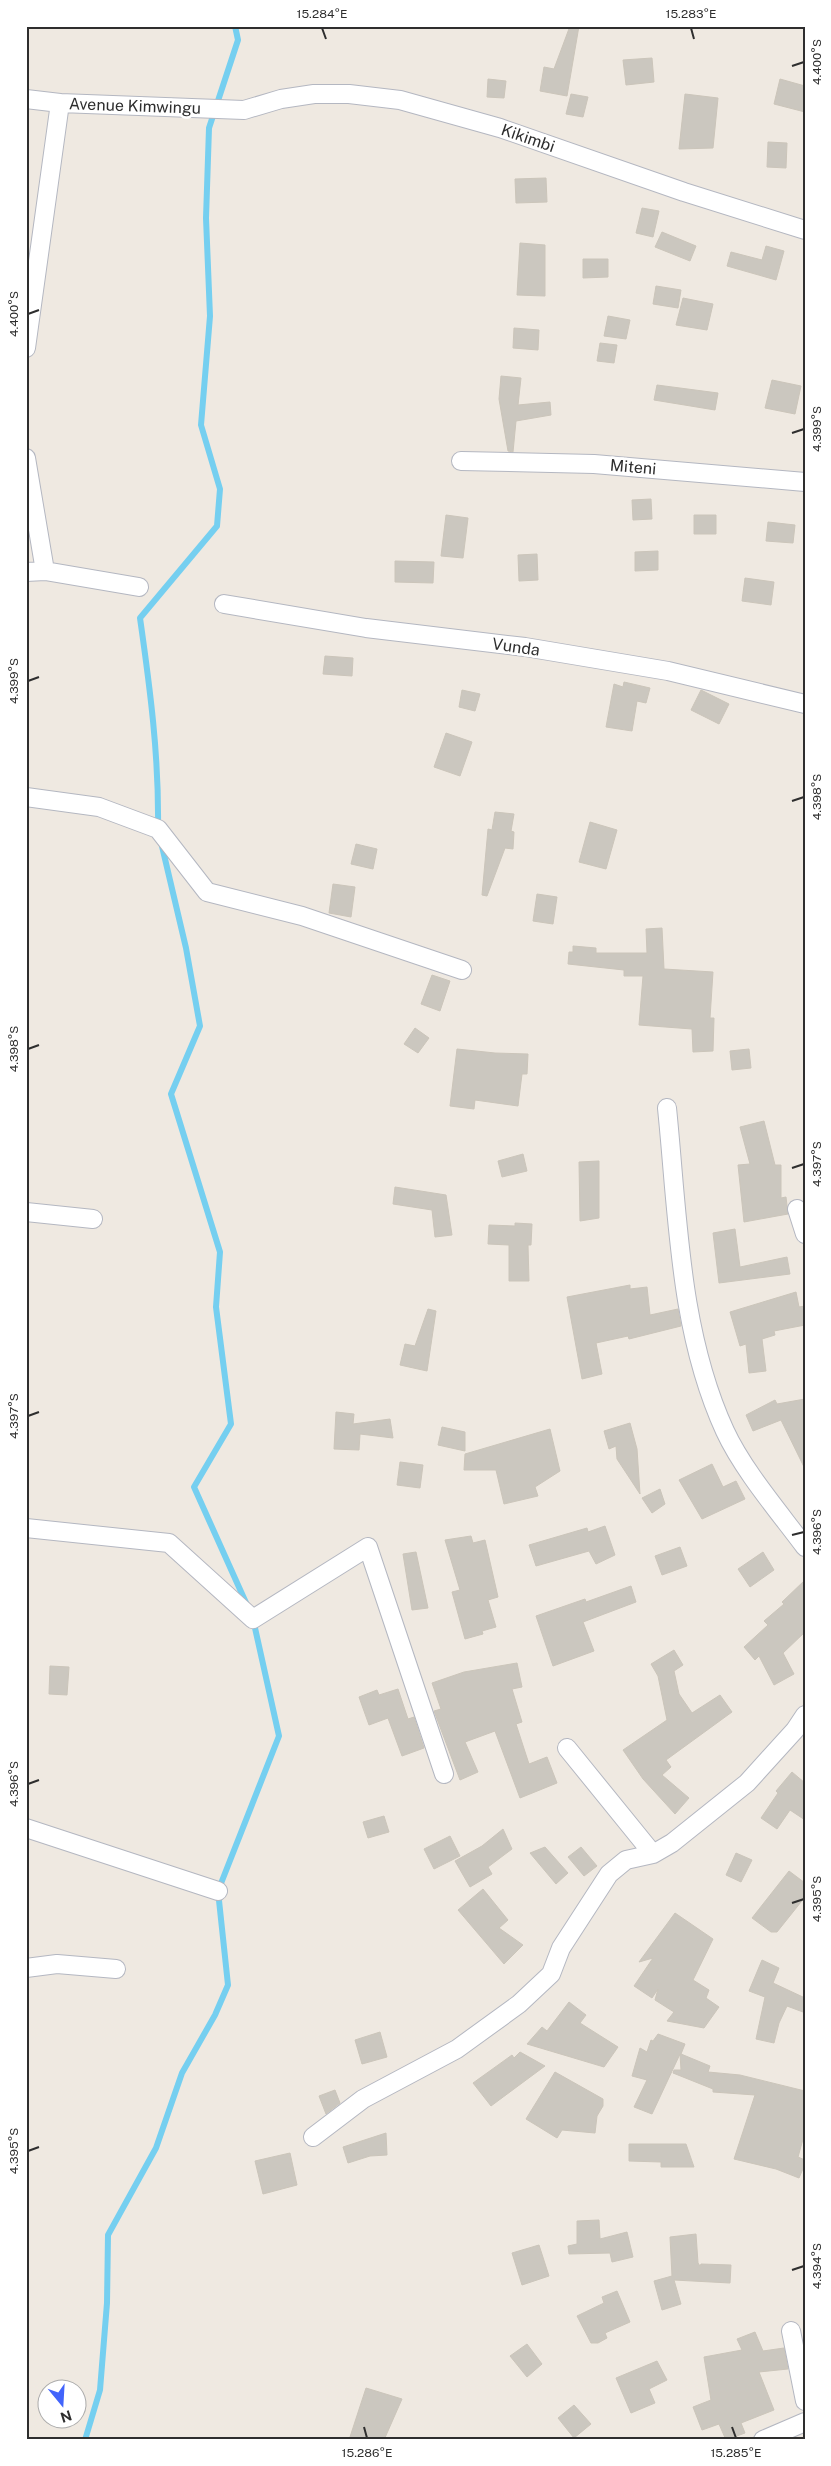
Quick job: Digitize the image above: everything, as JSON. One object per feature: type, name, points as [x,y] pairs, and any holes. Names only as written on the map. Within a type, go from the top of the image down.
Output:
[{"type":"street","name":"Kikimbi","points":[[244,110],[281,99],[314,94],[349,94],[400,100],[500,128],[684,192],[805,230]]},
{"type":"street","name":"Avenue Kimwingu","points":[[26,99],[60,103],[244,110]]},
{"type":"street","points":[[26,348],[35,219],[60,103]]},
{"type":"street","points":[[26,458],[45,571]]},
{"type":"street","name":"Miteni","points":[[462,461],[594,464],[805,482]]},
{"type":"street","points":[[26,572],[45,571],[140,587]]},
{"type":"street","name":"Vunda","points":[[224,604],[366,628],[525,647],[668,671],[805,704]]},
{"type":"street","points":[[26,797],[99,806],[158,829],[207,892],[302,916],[462,970]]},
{"type":"street","points":[[667,1108],[685,1294],[706,1383],[726,1432],[752,1474],[805,1547]]},
{"type":"street","points":[[797,1209],[805,1234]]},
{"type":"street","points":[[26,1212],[93,1219]]},
{"type":"street","points":[[26,1528],[169,1543],[253,1619],[368,1547],[444,1774]]},
{"type":"street","points":[[313,2137],[363,2099],[457,2049],[519,2004],[551,1974],[561,1948],[608,1874],[626,1860],[653,1854],[672,1843],[747,1783],[800,1734],[805,1715]]},
{"type":"street","points":[[567,1748],[653,1854]]},
{"type":"street","points":[[26,1828],[218,1891]]},
{"type":"street","points":[[26,1968],[57,1964],[116,1969]]},
{"type":"street","points":[[791,2331],[805,2401]]},
{"type":"street","points":[[764,2440],[805,2422]]},
{"type":"building","points":[[570,26],[579,26],[567,96],[540,91],[544,67],[554,69]]},
{"type":"building","points":[[652,58],[654,82],[626,85],[623,60]]},
{"type":"building","points":[[488,79],[506,81],[504,98],[487,97]]},
{"type":"building","points":[[780,79],[805,86],[805,112],[774,104]]},
{"type":"building","points":[[571,94],[588,97],[583,117],[566,114]]},
{"type":"building","points":[[685,94],[718,98],[713,148],[679,149]]},
{"type":"building","points":[[768,142],[787,143],[786,168],[767,167]]},
{"type":"building","points":[[546,178],[547,202],[516,203],[515,179]]},
{"type":"building","points":[[642,208],[659,211],[653,237],[636,233]]},
{"type":"building","points":[[662,232],[696,246],[690,261],[655,247]]},
{"type":"building","points":[[520,243],[545,245],[545,296],[517,295]]},
{"type":"building","points":[[766,246],[784,251],[776,280],[727,266],[731,252],[762,260]]},
{"type":"building","points":[[583,259],[608,259],[608,277],[583,278]]},
{"type":"building","points":[[656,286],[681,290],[678,308],[653,304]]},
{"type":"building","points":[[683,298],[713,304],[707,330],[676,325]]},
{"type":"building","points":[[608,316],[630,320],[626,339],[604,336]]},
{"type":"building","points":[[514,328],[539,330],[538,350],[513,348]]},
{"type":"building","points":[[600,343],[617,345],[614,363],[597,361]]},
{"type":"building","points":[[501,376],[521,378],[518,405],[550,402],[551,415],[516,421],[513,452],[508,451],[499,399]]},
{"type":"building","points":[[772,380],[801,386],[795,414],[765,408]]},
{"type":"building","points":[[657,385],[718,393],[715,410],[654,400]]},
{"type":"building","points":[[651,499],[652,519],[633,520],[632,500]]},
{"type":"building","points":[[446,515],[468,518],[463,558],[441,556]]},
{"type":"building","points":[[694,515],[716,515],[716,534],[694,534]]},
{"type":"building","points":[[768,522],[795,525],[793,543],[766,541]]},
{"type":"building","points":[[658,551],[658,570],[635,571],[635,552]]},
{"type":"building","points":[[537,554],[538,580],[519,581],[518,555]]},
{"type":"building","points":[[395,561],[434,562],[433,583],[395,582]]},
{"type":"building","points":[[745,578],[774,582],[771,605],[742,601]]},
{"type":"building","points":[[325,656],[353,658],[352,676],[323,674]]},
{"type":"building","points":[[624,682],[650,688],[646,703],[637,701],[632,731],[606,727],[614,684],[623,687]]},
{"type":"building","points":[[462,690],[480,694],[475,711],[459,707]]},
{"type":"building","points":[[701,690],[729,704],[719,724],[691,710]]},
{"type":"building","points":[[446,733],[472,742],[460,776],[434,767]]},
{"type":"building","points":[[495,812],[514,814],[511,831],[514,832],[513,849],[505,848],[487,896],[482,895],[488,829],[492,830]]},
{"type":"building","points":[[590,822],[617,830],[606,869],[579,862]]},
{"type":"building","points":[[356,844],[377,849],[373,869],[351,864]]},
{"type":"building","points":[[333,884],[355,887],[351,917],[329,913]]},
{"type":"building","points":[[537,894],[557,897],[553,924],[533,921]]},
{"type":"building","points":[[662,928],[664,969],[713,972],[710,1018],[714,1018],[713,1051],[693,1052],[692,1029],[639,1025],[643,976],[624,976],[624,970],[568,964],[569,952],[573,952],[573,946],[596,948],[596,953],[647,953],[646,929]]},
{"type":"building","points":[[432,975],[450,981],[440,1011],[421,1004]]},
{"type":"building","points":[[415,1028],[429,1038],[418,1053],[404,1044]]},
{"type":"building","points":[[457,1049],[528,1054],[527,1074],[522,1074],[518,1106],[475,1100],[474,1109],[450,1106]]},
{"type":"building","points":[[749,1049],[751,1068],[732,1070],[730,1051]]},
{"type":"building","points":[[764,1121],[775,1165],[781,1165],[781,1198],[786,1197],[788,1214],[744,1222],[738,1165],[750,1164],[740,1127]]},
{"type":"building","points":[[523,1154],[527,1171],[502,1177],[498,1161]]},
{"type":"building","points":[[599,1161],[599,1218],[580,1221],[579,1162]]},
{"type":"building","points":[[395,1187],[446,1195],[452,1235],[435,1237],[432,1210],[393,1204]]},
{"type":"building","points":[[515,1223],[532,1224],[531,1245],[528,1245],[529,1281],[509,1281],[509,1245],[488,1244],[489,1225],[515,1226]]},
{"type":"building","points":[[735,1229],[740,1267],[787,1257],[790,1274],[719,1283],[713,1233]]},
{"type":"building","points":[[630,1285],[630,1289],[647,1287],[650,1315],[678,1309],[681,1326],[629,1339],[628,1336],[596,1343],[602,1374],[582,1379],[567,1297]]},
{"type":"building","points":[[796,1292],[799,1307],[805,1306],[805,1325],[774,1331],[775,1335],[762,1339],[766,1371],[749,1373],[746,1344],[740,1346],[730,1312]]},
{"type":"building","points":[[428,1309],[436,1311],[427,1371],[400,1365],[405,1344],[415,1346]]},
{"type":"building","points":[[805,1399],[805,1469],[781,1420],[753,1431],[746,1415],[775,1400],[777,1404]]},
{"type":"building","points":[[336,1412],[354,1414],[353,1424],[390,1419],[393,1438],[360,1434],[359,1450],[334,1449]]},
{"type":"building","points":[[630,1423],[637,1449],[640,1494],[617,1459],[616,1446],[609,1449],[604,1431]]},
{"type":"building","points":[[442,1427],[465,1432],[465,1451],[438,1445]]},
{"type":"building","points":[[550,1429],[560,1471],[535,1487],[538,1496],[504,1504],[496,1470],[464,1470],[465,1454]]},
{"type":"building","points":[[400,1462],[423,1465],[420,1488],[397,1485]]},
{"type":"building","points":[[712,1464],[723,1487],[736,1481],[745,1499],[702,1519],[679,1480]]},
{"type":"building","points":[[660,1489],[665,1504],[652,1513],[642,1498]]},
{"type":"building","points":[[605,1526],[615,1555],[596,1564],[589,1551],[536,1566],[529,1545],[587,1528],[588,1532]]},
{"type":"building","points":[[471,1536],[473,1543],[485,1540],[498,1597],[488,1600],[496,1627],[482,1631],[483,1634],[465,1639],[452,1592],[460,1590],[445,1540]]},
{"type":"building","points":[[680,1547],[687,1566],[662,1575],[655,1556]]},
{"type":"building","points":[[416,1552],[428,1608],[412,1610],[403,1554]]},
{"type":"building","points":[[763,1552],[774,1570],[750,1587],[738,1569]]},
{"type":"building","points":[[805,1580],[805,1632],[783,1653],[794,1674],[774,1685],[759,1656],[755,1660],[744,1647],[768,1625],[764,1621],[784,1604],[782,1602]]},
{"type":"building","points":[[631,1586],[636,1602],[583,1622],[594,1651],[553,1666],[536,1616],[585,1599],[586,1602]]},
{"type":"building","points":[[674,1650],[683,1665],[674,1671],[679,1694],[692,1713],[720,1695],[732,1712],[666,1760],[671,1767],[662,1775],[689,1798],[675,1814],[643,1779],[623,1750],[667,1720],[658,1676],[651,1664]]},
{"type":"building","points":[[517,1663],[522,1687],[512,1689],[522,1722],[516,1724],[529,1764],[547,1757],[557,1783],[520,1798],[495,1731],[465,1742],[478,1772],[460,1780],[434,1711],[441,1709],[432,1683],[464,1672]]},
{"type":"building","points":[[50,1666],[69,1667],[67,1695],[49,1694]]},
{"type":"building","points":[[398,1689],[408,1719],[414,1717],[424,1748],[402,1756],[388,1718],[369,1725],[359,1697],[377,1690],[379,1695]]},
{"type":"building","points":[[792,1772],[805,1783],[805,1820],[790,1810],[777,1829],[761,1818],[778,1793],[776,1791]]},
{"type":"building","points":[[384,1816],[389,1832],[368,1838],[363,1822]]},
{"type":"building","points":[[503,1829],[512,1849],[488,1867],[492,1874],[470,1887],[455,1861],[482,1846]]},
{"type":"building","points":[[450,1836],[460,1856],[434,1869],[424,1849]]},
{"type":"building","points":[[545,1847],[568,1873],[556,1884],[530,1853]]},
{"type":"building","points":[[581,1847],[597,1866],[584,1876],[568,1857]]},
{"type":"building","points":[[736,1853],[752,1860],[741,1882],[726,1875]]},
{"type":"building","points":[[789,1871],[805,1883],[805,1897],[777,1932],[771,1932],[752,1918]]},
{"type":"building","points":[[483,1889],[508,1920],[499,1928],[523,1945],[504,1964],[458,1910]]},
{"type":"building","points":[[675,1913],[713,1939],[693,1980],[709,1990],[706,1998],[719,2007],[704,2028],[667,2021],[674,2012],[655,2000],[658,1989],[652,1998],[634,1986],[653,1958],[639,1962]]},
{"type":"building","points":[[762,1960],[779,1968],[773,1983],[805,1998],[803,2012],[787,2006],[779,2023],[774,2043],[756,2039],[765,1997],[749,1991]]},
{"type":"building","points":[[569,2002],[586,2015],[580,2023],[618,2047],[604,2067],[527,2044],[542,2027],[547,2031]]},
{"type":"building","points":[[380,2032],[387,2057],[362,2064],[355,2040]]},
{"type":"building","points":[[658,2034],[685,2044],[681,2054],[710,2066],[708,2072],[740,2075],[805,2091],[805,2132],[798,2157],[805,2160],[805,2164],[799,2178],[776,2169],[734,2159],[755,2095],[713,2092],[713,2089],[673,2073],[674,2070],[681,2070],[680,2054],[652,2114],[634,2107],[647,2080],[632,2076],[640,2048],[647,2052],[651,2040],[653,2041]]},
{"type":"building","points":[[520,2052],[545,2066],[491,2106],[473,2083],[512,2055],[514,2058]]},
{"type":"building","points":[[555,2072],[603,2099],[603,2106],[597,2116],[595,2133],[562,2130],[557,2138],[526,2119]]},
{"type":"building","points":[[335,2090],[340,2103],[326,2114],[319,2096]]},
{"type":"building","points":[[386,2133],[387,2155],[370,2156],[348,2163],[343,2147]]},
{"type":"building","points":[[629,2144],[686,2144],[694,2167],[661,2167],[661,2162],[629,2161]]},
{"type":"building","points":[[290,2153],[297,2185],[263,2194],[255,2161]]},
{"type":"building","points":[[599,2220],[600,2239],[627,2232],[633,2257],[612,2262],[610,2253],[569,2254],[568,2246],[577,2244],[577,2221]]},
{"type":"building","points":[[696,2234],[698,2263],[700,2266],[701,2264],[731,2265],[730,2283],[674,2280],[681,2304],[662,2310],[654,2281],[672,2276],[670,2237]]},
{"type":"building","points":[[539,2245],[549,2276],[522,2285],[512,2253]]},
{"type":"building","points":[[617,2291],[630,2322],[605,2333],[607,2338],[598,2343],[591,2343],[577,2316],[604,2303],[602,2297]]},
{"type":"building","points":[[755,2332],[763,2351],[784,2348],[788,2369],[759,2372],[774,2410],[741,2423],[745,2433],[726,2440],[719,2424],[702,2430],[693,2407],[711,2400],[704,2357],[742,2350],[737,2339]]},
{"type":"building","points":[[527,2344],[542,2364],[527,2377],[510,2356]]},
{"type":"building","points":[[657,2361],[667,2380],[649,2389],[655,2403],[631,2413],[616,2378]]},
{"type":"building","points":[[366,2388],[402,2399],[384,2440],[349,2440]]},
{"type":"building","points":[[574,2405],[591,2424],[574,2438],[558,2418]]},
{"type":"waterway","points":[[158,827],[155,748],[140,618],[217,526],[220,489],[201,425],[210,316],[206,218],[209,128],[238,40],[235,26]]},
{"type":"waterway","points":[[161,842],[186,948],[200,1026],[171,1094],[220,1252],[216,1307],[231,1424],[194,1487],[247,1605]]},
{"type":"waterway","points":[[85,2440],[100,2390],[107,2303],[108,2235],[156,2148],[182,2073],[215,2015],[228,1985],[218,1891],[279,1736],[253,1619]]}]
